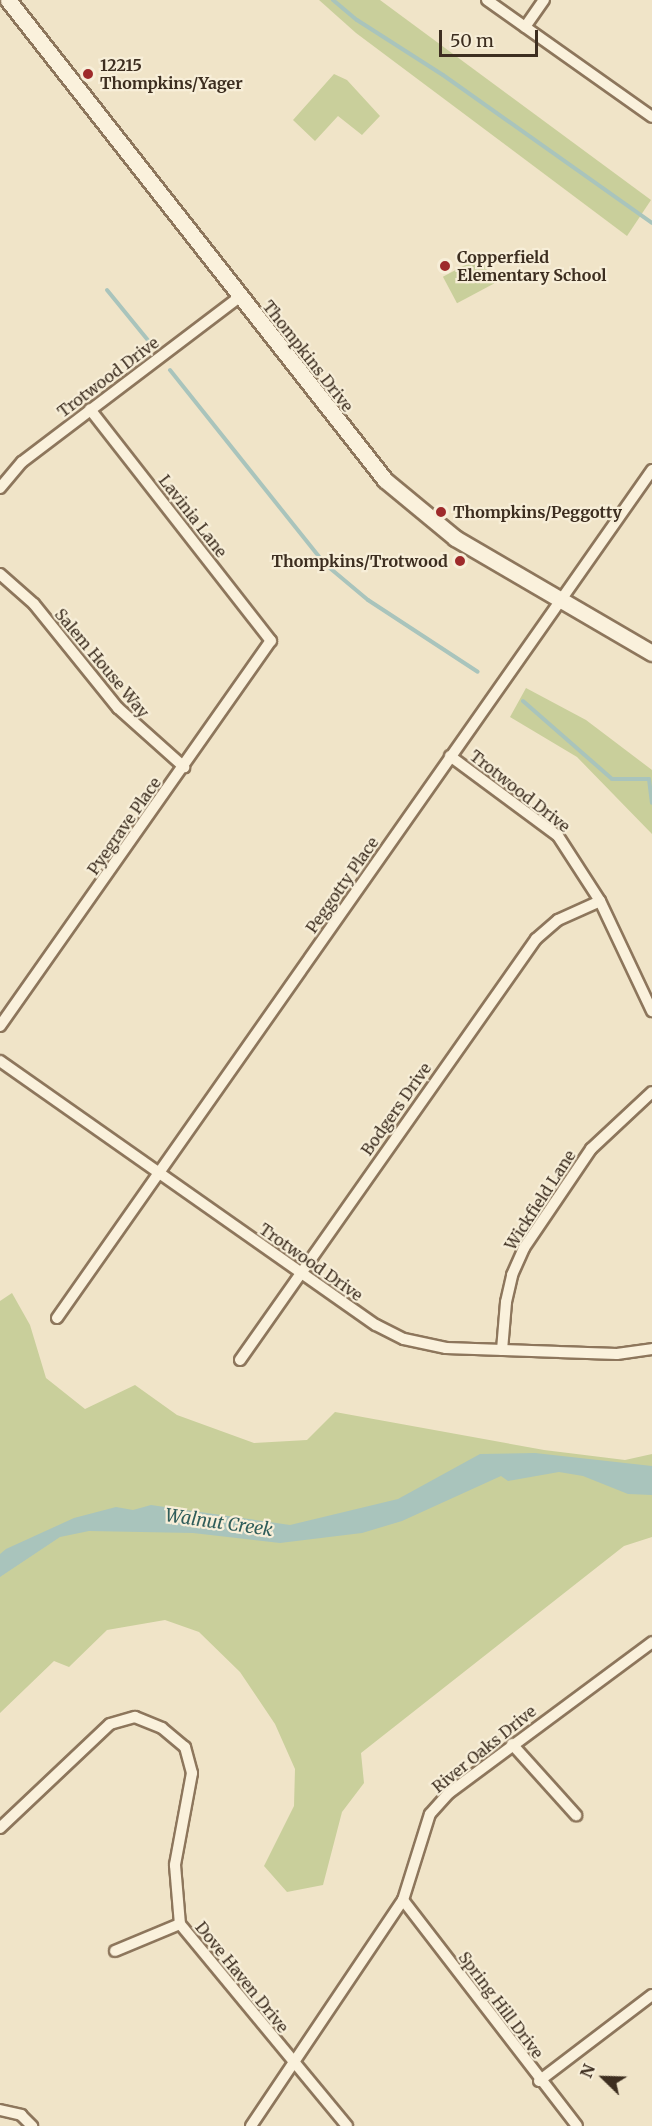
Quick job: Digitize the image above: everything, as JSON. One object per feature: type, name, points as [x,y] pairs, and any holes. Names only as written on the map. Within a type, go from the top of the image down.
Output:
[{"type":"street","name":"Thompkins Drive","points":[[8,0],[363,457],[399,494],[455,538],[652,653]]},
{"type":"street","points":[[487,0],[652,117]]},
{"type":"street","points":[[525,27],[544,0]]},
{"type":"street","name":"Trotwood Drive","points":[[0,488],[22,462],[239,297]]},
{"type":"street","name":"Lavinia Lane","points":[[90,409],[271,641]]},
{"type":"street","name":"Peggotty Place","points":[[57,1318],[652,470]]},
{"type":"street","name":"Salem House Way","points":[[0,574],[34,604],[118,708],[184,767]]},
{"type":"street","name":"Pyegrave Place","points":[[0,1026],[271,641]]},
{"type":"street","name":"Trotwood Drive","points":[[450,756],[558,836],[600,902],[652,1011]]},
{"type":"street","name":"Bodgers Drive","points":[[240,1359],[536,939],[558,920],[600,902]]},
{"type":"street","name":"Trotwood Drive","points":[[0,1062],[300,1273],[376,1324],[404,1339],[446,1348],[617,1354],[652,1349]]},
{"type":"street","name":"Wickfield Lane","points":[[502,1350],[508,1293],[524,1248],[591,1149],[652,1092]]},
{"type":"street","name":"River Oaks Drive","points":[[251,2126],[403,1900],[430,1814],[449,1792],[650,1643]]},
{"type":"street","name":"Dove Haven Drive","points":[[0,1828],[110,1724],[135,1717],[162,1728],[185,1747],[192,1773],[175,1865],[180,1924],[347,2126]]},
{"type":"street","points":[[512,1744],[576,1815]]},
{"type":"street","name":"Spring Hill Drive","points":[[403,1900],[539,2081],[577,2126]]},
{"type":"street","points":[[115,1950],[180,1924]]},
{"type":"street","points":[[539,2081],[652,1995]]},
{"type":"street","points":[[0,2110],[21,2115],[32,2126]]},
{"type":"green space","points":[[319,0],[380,0],[651,200],[627,236],[356,33]]},
{"type":"green space","points":[[334,74],[347,80],[380,116],[362,135],[338,116],[315,141],[293,120]]},
{"type":"green space","points":[[480,257],[494,283],[457,303],[443,277]]},
{"type":"green space","points":[[526,688],[586,720],[652,770],[652,834],[577,757],[510,717]]},
{"type":"green space","points":[[12,1293],[30,1325],[46,1378],[85,1409],[135,1385],[177,1415],[254,1443],[307,1440],[335,1412],[544,1450],[625,1460],[652,1454],[652,1537],[624,1546],[361,1753],[364,1783],[342,1812],[323,1885],[287,1892],[264,1866],[294,1806],[295,1769],[275,1724],[240,1672],[199,1632],[165,1620],[107,1630],[69,1667],[54,1661],[0,1713],[0,1301]]},
{"type":"water","name":"Walnut Creek","points":[[535,1453],[652,1466],[652,1495],[628,1494],[583,1476],[559,1472],[508,1481],[501,1476],[402,1521],[362,1533],[280,1543],[193,1533],[89,1531],[60,1537],[0,1577],[0,1554],[6,1549],[74,1518],[116,1507],[133,1510],[151,1505],[290,1525],[398,1499],[480,1454]]},
{"type":"waterway","points":[[333,0],[357,20],[443,75],[652,223]]},
{"type":"waterway","points":[[107,290],[151,344]]},
{"type":"waterway","points":[[170,370],[325,564],[368,600],[478,672]]},
{"type":"waterway","points":[[523,701],[612,779],[649,779],[652,803]]},
{"type":"place","name":"12215 Thompkins/Yager","points":[[88,74]]},
{"type":"place","name":"Copperfield Elementary School","points":[[445,266]]},
{"type":"place","name":"Thompkins/Peggotty","points":[[441,512]]},
{"type":"place","name":"Thompkins/Trotwood","points":[[460,561]]}]
